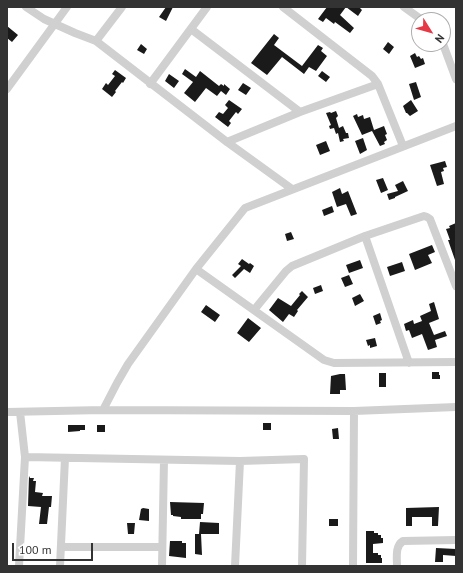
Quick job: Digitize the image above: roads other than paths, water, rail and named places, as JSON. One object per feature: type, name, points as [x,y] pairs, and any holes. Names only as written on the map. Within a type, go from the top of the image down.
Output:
[{"type":"street","points":[[26,7],[55,24],[96,41],[150,84],[292,189]]},
{"type":"street","points":[[8,87],[67,7]]},
{"type":"street","points":[[96,41],[122,7]]},
{"type":"street","points":[[150,84],[207,7]]},
{"type":"street","points":[[283,7],[372,76],[378,84],[403,146]]},
{"type":"street","points":[[191,29],[300,112]]},
{"type":"street","points":[[447,52],[454,68],[456,79]]},
{"type":"street","points":[[227,142],[300,112],[378,84]]},
{"type":"street","points":[[103,410],[128,364],[196,269],[245,208],[456,126]]},
{"type":"street","points":[[254,310],[286,271],[292,266],[365,236],[424,216],[430,219],[456,286]]},
{"type":"street","points":[[365,236],[409,363]]},
{"type":"street","points":[[196,269],[324,360],[334,363],[456,362]]},
{"type":"street","points":[[7,412],[103,410],[354,411],[456,408]]},
{"type":"street","points":[[352,566],[354,411]]},
{"type":"street","points":[[19,566],[25,457],[20,412]]},
{"type":"street","points":[[25,457],[240,461],[304,459],[302,566]]},
{"type":"street","points":[[60,566],[65,458]]},
{"type":"street","points":[[162,566],[164,460]]},
{"type":"street","points":[[235,566],[240,461]]},
{"type":"street","points":[[397,566],[397,548],[403,541],[456,540]]},
{"type":"street","points":[[61,547],[162,547]]}]
